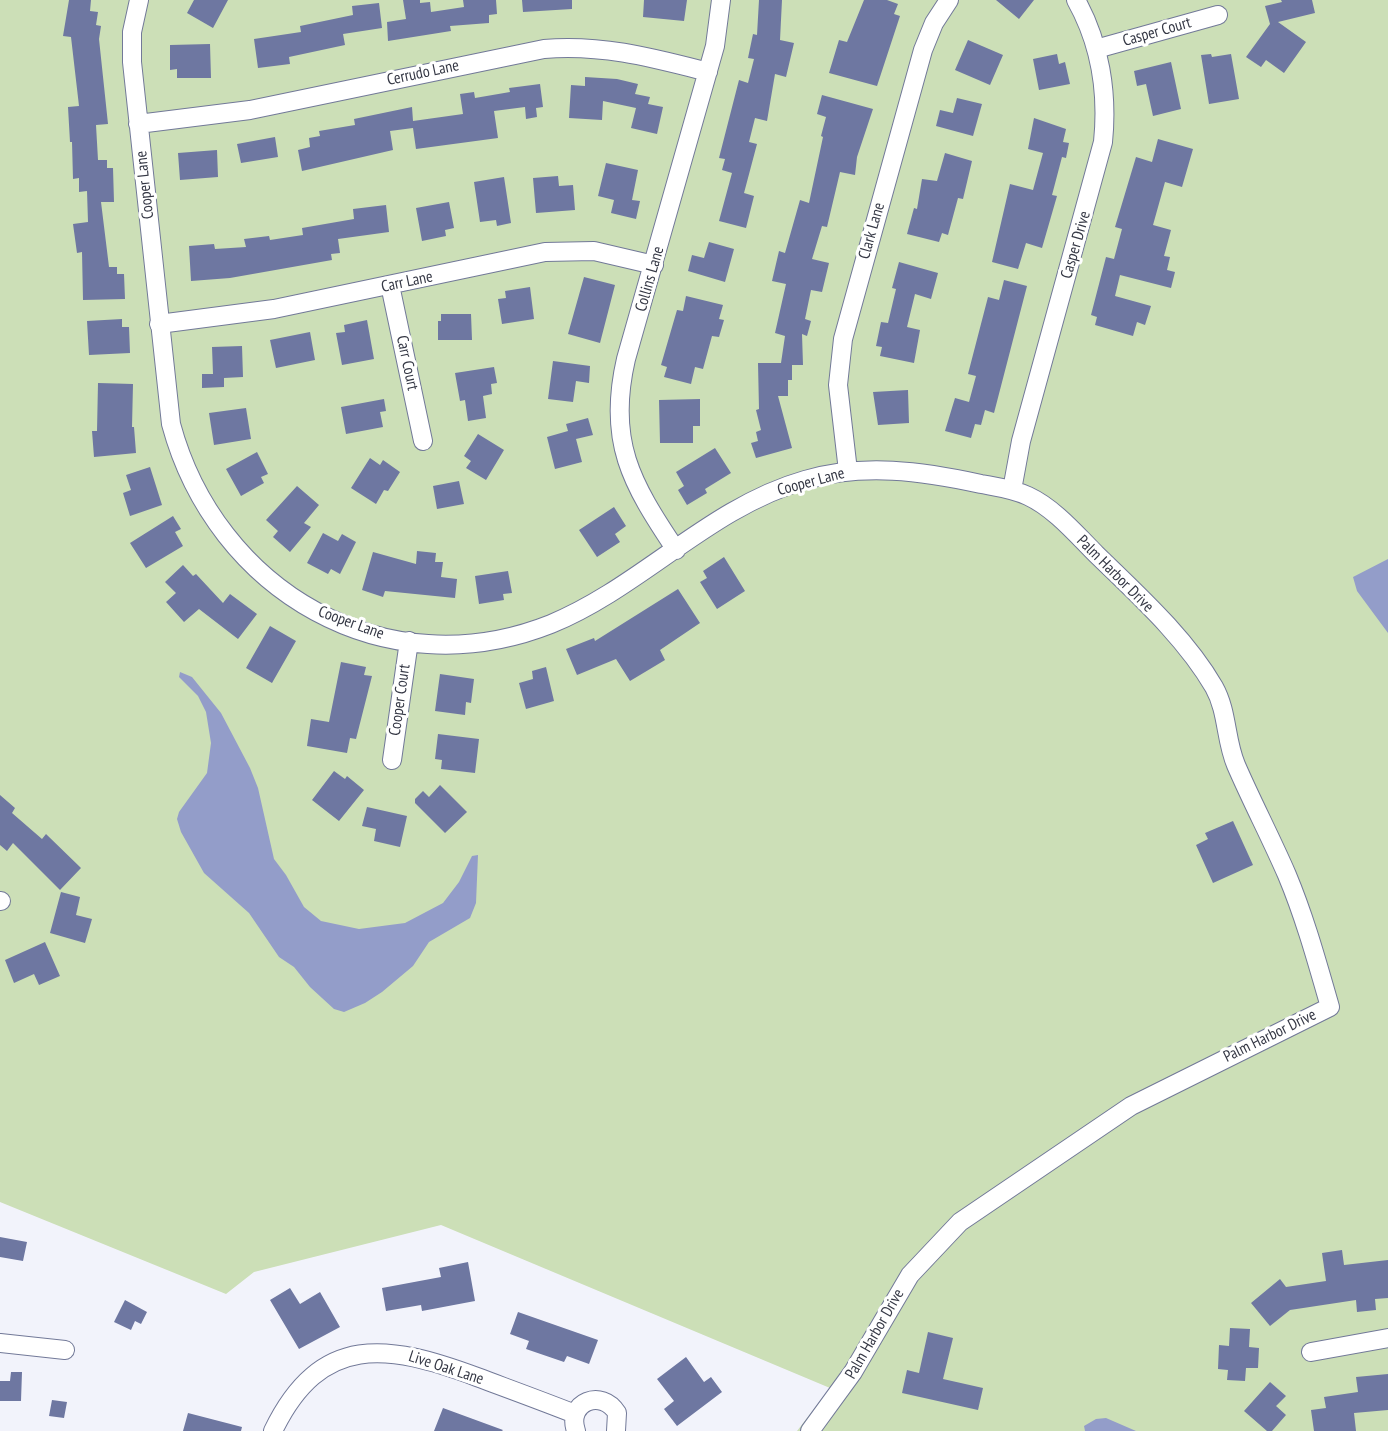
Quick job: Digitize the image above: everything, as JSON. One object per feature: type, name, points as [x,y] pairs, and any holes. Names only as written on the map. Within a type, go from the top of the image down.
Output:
[{"type":"street","name":"Cooper Lane","points":[[139,0],[132,41],[138,124],[168,410],[178,450],[201,501],[226,537],[258,572],[306,607],[365,632],[409,641],[473,642],[532,630],[593,603],[764,496],[808,479],[848,471],[875,470],[923,473],[1012,490]]},
{"type":"street","name":"Collins Lane","points":[[676,550],[635,485],[623,446],[619,419],[623,371],[708,72],[717,35],[721,0]]},
{"type":"street","name":"Clark Lane","points":[[848,471],[838,385],[843,339],[923,50],[934,22],[949,0]]},
{"type":"street","name":"Casper Drive","points":[[1012,490],[1021,441],[1102,149],[1105,102],[1096,49],[1076,0]]},
{"type":"street","name":"Casper Court","points":[[1096,49],[1218,15]]},
{"type":"street","name":"Cerrudo Lane","points":[[138,124],[250,110],[544,49],[579,47],[619,50],[708,72]]},
{"type":"street","name":"Carr Lane","points":[[159,324],[274,309],[536,254],[566,251],[602,252],[654,265]]},
{"type":"street","name":"Carr Court","points":[[390,285],[423,441]]},
{"type":"street","name":"Palm Harbor Drive","points":[[810,1431],[853,1372],[910,1275],[960,1222],[1131,1106],[1330,1007],[1288,878],[1235,761],[1224,708],[1212,684],[1176,637],[1069,527],[1038,502],[1012,490]]},
{"type":"street","name":"Cooper Court","points":[[392,760],[409,641]]},
{"type":"street","points":[[1311,1352],[1388,1338]]},
{"type":"street","points":[[0,1343],[65,1350]]},
{"type":"street","name":"Live Oak Lane","points":[[273,1431],[286,1406],[320,1370],[334,1362],[369,1353],[392,1352],[432,1360],[576,1422]]},
{"type":"street","points":[[576,1422],[583,1403],[590,1400],[607,1401],[617,1413],[616,1431]]},
{"type":"green space","points":[[0,0],[1388,0],[1388,1431],[797,1431],[830,1388],[441,1225],[254,1272],[226,1294],[0,1202]]},
{"type":"water","points":[[1388,559],[1388,633],[1357,591],[1353,577]]},
{"type":"water","points":[[180,672],[192,677],[221,713],[258,788],[274,859],[304,907],[321,921],[359,929],[405,923],[443,903],[459,882],[472,856],[478,855],[476,903],[470,918],[429,942],[413,966],[382,992],[365,1003],[344,1012],[334,1009],[310,987],[294,967],[279,957],[249,913],[204,873],[181,832],[177,819],[179,812],[207,773],[211,743],[206,712],[198,696],[179,677]]},
{"type":"water","points":[[1106,1418],[1136,1431],[1085,1431],[1084,1426],[1096,1419]]},
{"type":"building","points":[[69,0],[91,0],[90,11],[98,12],[96,25],[101,26],[99,39],[108,124],[96,125],[98,160],[107,160],[107,168],[113,168],[114,202],[101,202],[109,267],[117,267],[117,274],[124,274],[125,299],[83,300],[82,252],[77,253],[73,224],[88,222],[87,191],[79,192],[79,178],[73,179],[68,107],[79,106],[71,37],[63,36]]},
{"type":"building","points":[[194,0],[228,0],[213,28],[187,13]]},
{"type":"building","points":[[403,0],[430,2],[431,12],[464,7],[463,0],[496,0],[497,14],[489,15],[489,23],[450,26],[451,31],[388,41],[387,22],[406,19]]},
{"type":"building","points":[[522,0],[572,0],[572,9],[523,12]]},
{"type":"building","points":[[644,0],[687,0],[684,21],[643,17]]},
{"type":"building","points":[[759,0],[782,0],[780,40],[794,43],[786,77],[775,74],[767,121],[755,118],[749,142],[757,144],[744,193],[754,196],[746,228],[719,221],[732,173],[722,170],[725,159],[719,158],[739,80],[748,83],[754,59],[748,58],[753,34],[757,35]]},
{"type":"building","points":[[864,0],[887,0],[898,4],[894,14],[900,16],[877,86],[829,73],[839,40],[847,42]]},
{"type":"building","points":[[996,0],[1034,0],[1019,19]]},
{"type":"building","points":[[1281,0],[1312,0],[1315,13],[1278,22],[1306,42],[1284,73],[1266,60],[1261,67],[1246,57],[1270,24],[1265,6],[1282,2]]},
{"type":"building","points":[[379,3],[382,28],[343,34],[345,45],[289,57],[290,64],[258,68],[254,39],[301,32],[300,26],[353,15],[352,6]]},
{"type":"building","points":[[968,40],[1003,55],[990,85],[955,70]]},
{"type":"building","points":[[210,44],[211,78],[177,78],[177,69],[170,70],[170,45]]},
{"type":"building","points":[[1057,54],[1059,64],[1065,62],[1070,84],[1039,90],[1033,59]]},
{"type":"building","points":[[1211,54],[1212,57],[1231,54],[1239,99],[1209,104],[1201,55]]},
{"type":"building","points":[[1171,62],[1181,109],[1153,116],[1146,84],[1137,86],[1134,71]]},
{"type":"building","points":[[585,77],[617,79],[638,84],[635,94],[650,97],[648,104],[663,107],[657,134],[631,128],[636,108],[603,101],[602,120],[569,118],[571,85],[585,86]]},
{"type":"building","points":[[540,84],[543,107],[536,108],[537,117],[526,119],[525,107],[494,111],[498,138],[416,149],[413,128],[390,131],[393,150],[302,171],[298,150],[310,147],[309,138],[320,136],[319,131],[355,125],[354,119],[412,107],[413,121],[463,114],[460,94],[474,92],[475,98],[510,92],[509,88]]},
{"type":"building","points":[[822,95],[873,109],[857,157],[855,175],[840,172],[827,227],[822,226],[812,259],[829,263],[822,292],[811,290],[805,319],[811,321],[807,336],[802,334],[803,365],[792,365],[792,380],[788,380],[788,396],[778,396],[792,448],[756,458],[751,443],[758,441],[756,432],[761,430],[756,410],[759,409],[758,363],[781,363],[785,336],[775,333],[786,284],[772,281],[779,251],[785,253],[800,200],[809,203],[826,117],[817,114]]},
{"type":"building","points":[[957,98],[982,104],[973,136],[936,126],[940,110],[953,113]]},
{"type":"building","points":[[1034,118],[1066,129],[1063,142],[1069,143],[1066,158],[1062,157],[1052,195],[1057,196],[1042,248],[1026,243],[1018,269],[992,262],[1010,184],[1033,190],[1043,153],[1028,149]]},
{"type":"building","points":[[275,137],[278,157],[241,163],[237,144]]},
{"type":"building","points":[[1158,139],[1193,149],[1182,187],[1165,182],[1153,225],[1171,230],[1164,256],[1170,257],[1167,270],[1175,272],[1171,288],[1120,275],[1115,296],[1151,306],[1145,325],[1137,322],[1133,336],[1095,325],[1097,317],[1091,315],[1106,257],[1114,259],[1122,229],[1115,227],[1136,157],[1152,162]]},
{"type":"building","points":[[217,150],[218,177],[180,180],[178,153]]},
{"type":"building","points":[[945,153],[972,161],[963,199],[958,198],[948,235],[942,233],[939,242],[907,234],[914,208],[917,209],[922,179],[937,181]]},
{"type":"building","points":[[606,163],[638,170],[632,200],[640,201],[636,219],[611,213],[614,200],[598,196]]},
{"type":"building","points":[[558,176],[559,186],[573,185],[575,210],[536,213],[533,178]]},
{"type":"building","points":[[504,177],[511,223],[497,226],[496,220],[480,222],[474,182]]},
{"type":"building","points":[[449,202],[454,228],[445,230],[446,236],[422,241],[416,208]]},
{"type":"building","points":[[386,205],[389,232],[338,239],[340,253],[331,254],[332,260],[230,278],[191,281],[189,246],[214,244],[215,249],[246,247],[244,239],[269,236],[270,240],[303,235],[302,228],[354,219],[353,209]]},
{"type":"building","points":[[709,242],[734,249],[725,282],[688,271],[692,255],[704,258]]},
{"type":"building","points":[[899,262],[938,273],[931,299],[915,294],[907,327],[920,330],[914,363],[880,356],[882,347],[876,346],[881,322],[888,323],[896,289],[892,288]]},
{"type":"building","points":[[584,277],[615,285],[600,343],[568,334]]},
{"type":"building","points":[[1004,280],[1027,286],[994,413],[985,410],[981,425],[975,424],[971,438],[945,431],[955,398],[969,402],[976,376],[968,374],[988,297],[999,300]]},
{"type":"building","points":[[530,287],[534,319],[502,324],[498,299],[506,298],[505,291]]},
{"type":"building","points":[[686,296],[723,305],[719,319],[724,320],[719,337],[712,336],[703,369],[695,367],[691,384],[664,377],[667,367],[661,365],[677,310],[683,311]]},
{"type":"building","points":[[441,314],[471,314],[472,340],[438,340],[438,321],[441,321]]},
{"type":"building","points":[[122,319],[122,327],[129,327],[130,353],[89,355],[87,321]]},
{"type":"building","points":[[367,320],[374,359],[342,365],[336,333],[345,332],[344,325]]},
{"type":"building","points":[[310,332],[315,360],[276,368],[270,340]]},
{"type":"building","points":[[242,346],[243,377],[224,378],[224,387],[202,388],[202,374],[213,374],[212,347]]},
{"type":"building","points":[[553,361],[590,366],[589,383],[576,381],[573,402],[548,399]]},
{"type":"building","points":[[494,367],[497,383],[491,384],[492,394],[483,396],[486,418],[468,421],[465,400],[460,401],[455,373]]},
{"type":"building","points":[[98,383],[133,384],[132,427],[134,427],[136,453],[94,457],[92,431],[97,431]]},
{"type":"building","points":[[908,390],[909,423],[878,425],[873,392]]},
{"type":"building","points":[[384,399],[386,411],[380,412],[383,427],[346,434],[341,407]]},
{"type":"building","points":[[700,399],[700,426],[693,426],[693,443],[660,443],[659,400]]},
{"type":"building","points":[[246,408],[251,439],[214,445],[209,413]]},
{"type":"building","points":[[588,418],[593,435],[576,439],[582,462],[555,469],[547,437],[568,431],[566,424]]},
{"type":"building","points":[[478,434],[504,450],[486,480],[466,468],[471,461],[464,456]]},
{"type":"building","points":[[715,448],[731,473],[705,489],[707,493],[687,505],[678,490],[684,486],[676,472]]},
{"type":"building","points":[[257,452],[268,474],[261,477],[264,483],[241,496],[226,469]]},
{"type":"building","points":[[370,458],[380,465],[383,460],[400,472],[388,491],[384,490],[376,504],[351,488]]},
{"type":"building","points":[[150,467],[162,505],[130,516],[123,493],[131,490],[126,475]]},
{"type":"building","points":[[459,481],[464,504],[437,509],[433,486]]},
{"type":"building","points":[[297,486],[319,505],[304,523],[311,527],[290,552],[273,537],[278,531],[266,520]]},
{"type":"building","points":[[614,507],[626,526],[615,534],[620,542],[597,557],[579,530]]},
{"type":"building","points":[[173,516],[181,529],[175,532],[183,546],[146,568],[130,543]]},
{"type":"building","points":[[323,533],[338,541],[342,534],[356,542],[340,574],[331,569],[328,574],[307,563]]},
{"type":"building","points":[[417,551],[436,553],[435,562],[443,562],[441,577],[457,579],[455,598],[385,591],[383,597],[362,590],[373,552],[416,564]]},
{"type":"building","points":[[724,557],[745,591],[717,609],[700,582],[707,578],[703,571]]},
{"type":"building","points":[[183,565],[193,576],[196,574],[223,603],[230,594],[257,614],[238,639],[199,609],[184,622],[166,602],[176,593],[165,582]]},
{"type":"building","points":[[508,571],[512,593],[503,594],[504,600],[479,604],[475,576]]},
{"type":"building","points":[[678,589],[700,623],[660,650],[665,660],[630,681],[616,659],[577,675],[566,649],[594,638],[595,641]]},
{"type":"building","points":[[270,626],[296,641],[272,683],[246,668]]},
{"type":"building","points":[[341,662],[366,667],[364,675],[372,676],[356,739],[350,738],[347,753],[307,746],[311,719],[329,722]]},
{"type":"building","points":[[546,667],[554,701],[526,709],[519,683],[533,679],[532,671]]},
{"type":"building","points":[[440,674],[474,679],[471,703],[466,702],[465,715],[435,711]]},
{"type":"building","points":[[438,734],[479,739],[475,773],[441,769],[442,760],[435,759]]},
{"type":"building","points":[[334,771],[345,779],[347,776],[364,790],[339,821],[312,800]]},
{"type":"building","points":[[440,785],[467,812],[445,833],[415,803],[415,799],[423,791],[429,797]]},
{"type":"building","points":[[0,795],[15,808],[12,813],[42,839],[46,834],[81,868],[60,890],[13,843],[7,851],[0,845]]},
{"type":"building","points":[[367,807],[407,816],[400,847],[374,841],[376,829],[362,826]]},
{"type":"building","points":[[1233,821],[1253,865],[1213,883],[1196,845],[1208,839],[1205,833]]},
{"type":"building","points":[[61,892],[80,897],[76,915],[92,919],[85,943],[50,933]]},
{"type":"building","points":[[45,942],[60,976],[39,985],[34,974],[14,983],[5,960]]},
{"type":"building","points":[[0,1237],[27,1242],[23,1261],[0,1257]]},
{"type":"building","points":[[1342,1250],[1344,1265],[1388,1260],[1388,1298],[1375,1299],[1376,1310],[1357,1312],[1356,1300],[1290,1310],[1270,1326],[1251,1303],[1280,1279],[1286,1287],[1326,1281],[1322,1253]]},
{"type":"building","points":[[468,1262],[475,1301],[422,1311],[421,1305],[386,1311],[382,1288],[441,1277],[439,1268]]},
{"type":"building","points":[[290,1288],[300,1304],[320,1292],[340,1327],[299,1349],[270,1300]]},
{"type":"building","points":[[125,1300],[147,1312],[141,1324],[135,1321],[131,1330],[114,1322]]},
{"type":"building","points":[[518,1312],[598,1340],[589,1364],[567,1356],[564,1362],[526,1349],[529,1341],[510,1334]]},
{"type":"building","points":[[1230,1328],[1250,1329],[1249,1347],[1259,1348],[1258,1368],[1246,1368],[1245,1381],[1227,1380],[1228,1370],[1218,1369],[1219,1345],[1229,1346]]},
{"type":"building","points":[[928,1332],[953,1338],[943,1379],[983,1388],[978,1410],[902,1393],[907,1370],[919,1373]]},
{"type":"building","points":[[686,1357],[704,1382],[711,1377],[722,1392],[677,1426],[664,1409],[674,1401],[657,1379]]},
{"type":"building","points":[[11,1372],[22,1372],[21,1401],[0,1401],[0,1381],[10,1381]]},
{"type":"building","points":[[1388,1374],[1388,1410],[1354,1413],[1356,1431],[1314,1431],[1311,1410],[1326,1408],[1324,1397],[1358,1392],[1356,1377]]},
{"type":"building","points":[[1270,1382],[1286,1396],[1276,1406],[1286,1415],[1272,1431],[1267,1431],[1244,1411]]},
{"type":"building","points":[[52,1400],[67,1402],[64,1418],[49,1416]]},
{"type":"building","points":[[443,1408],[503,1430],[434,1431]]},
{"type":"building","points":[[188,1413],[242,1427],[241,1431],[183,1431]]}]
